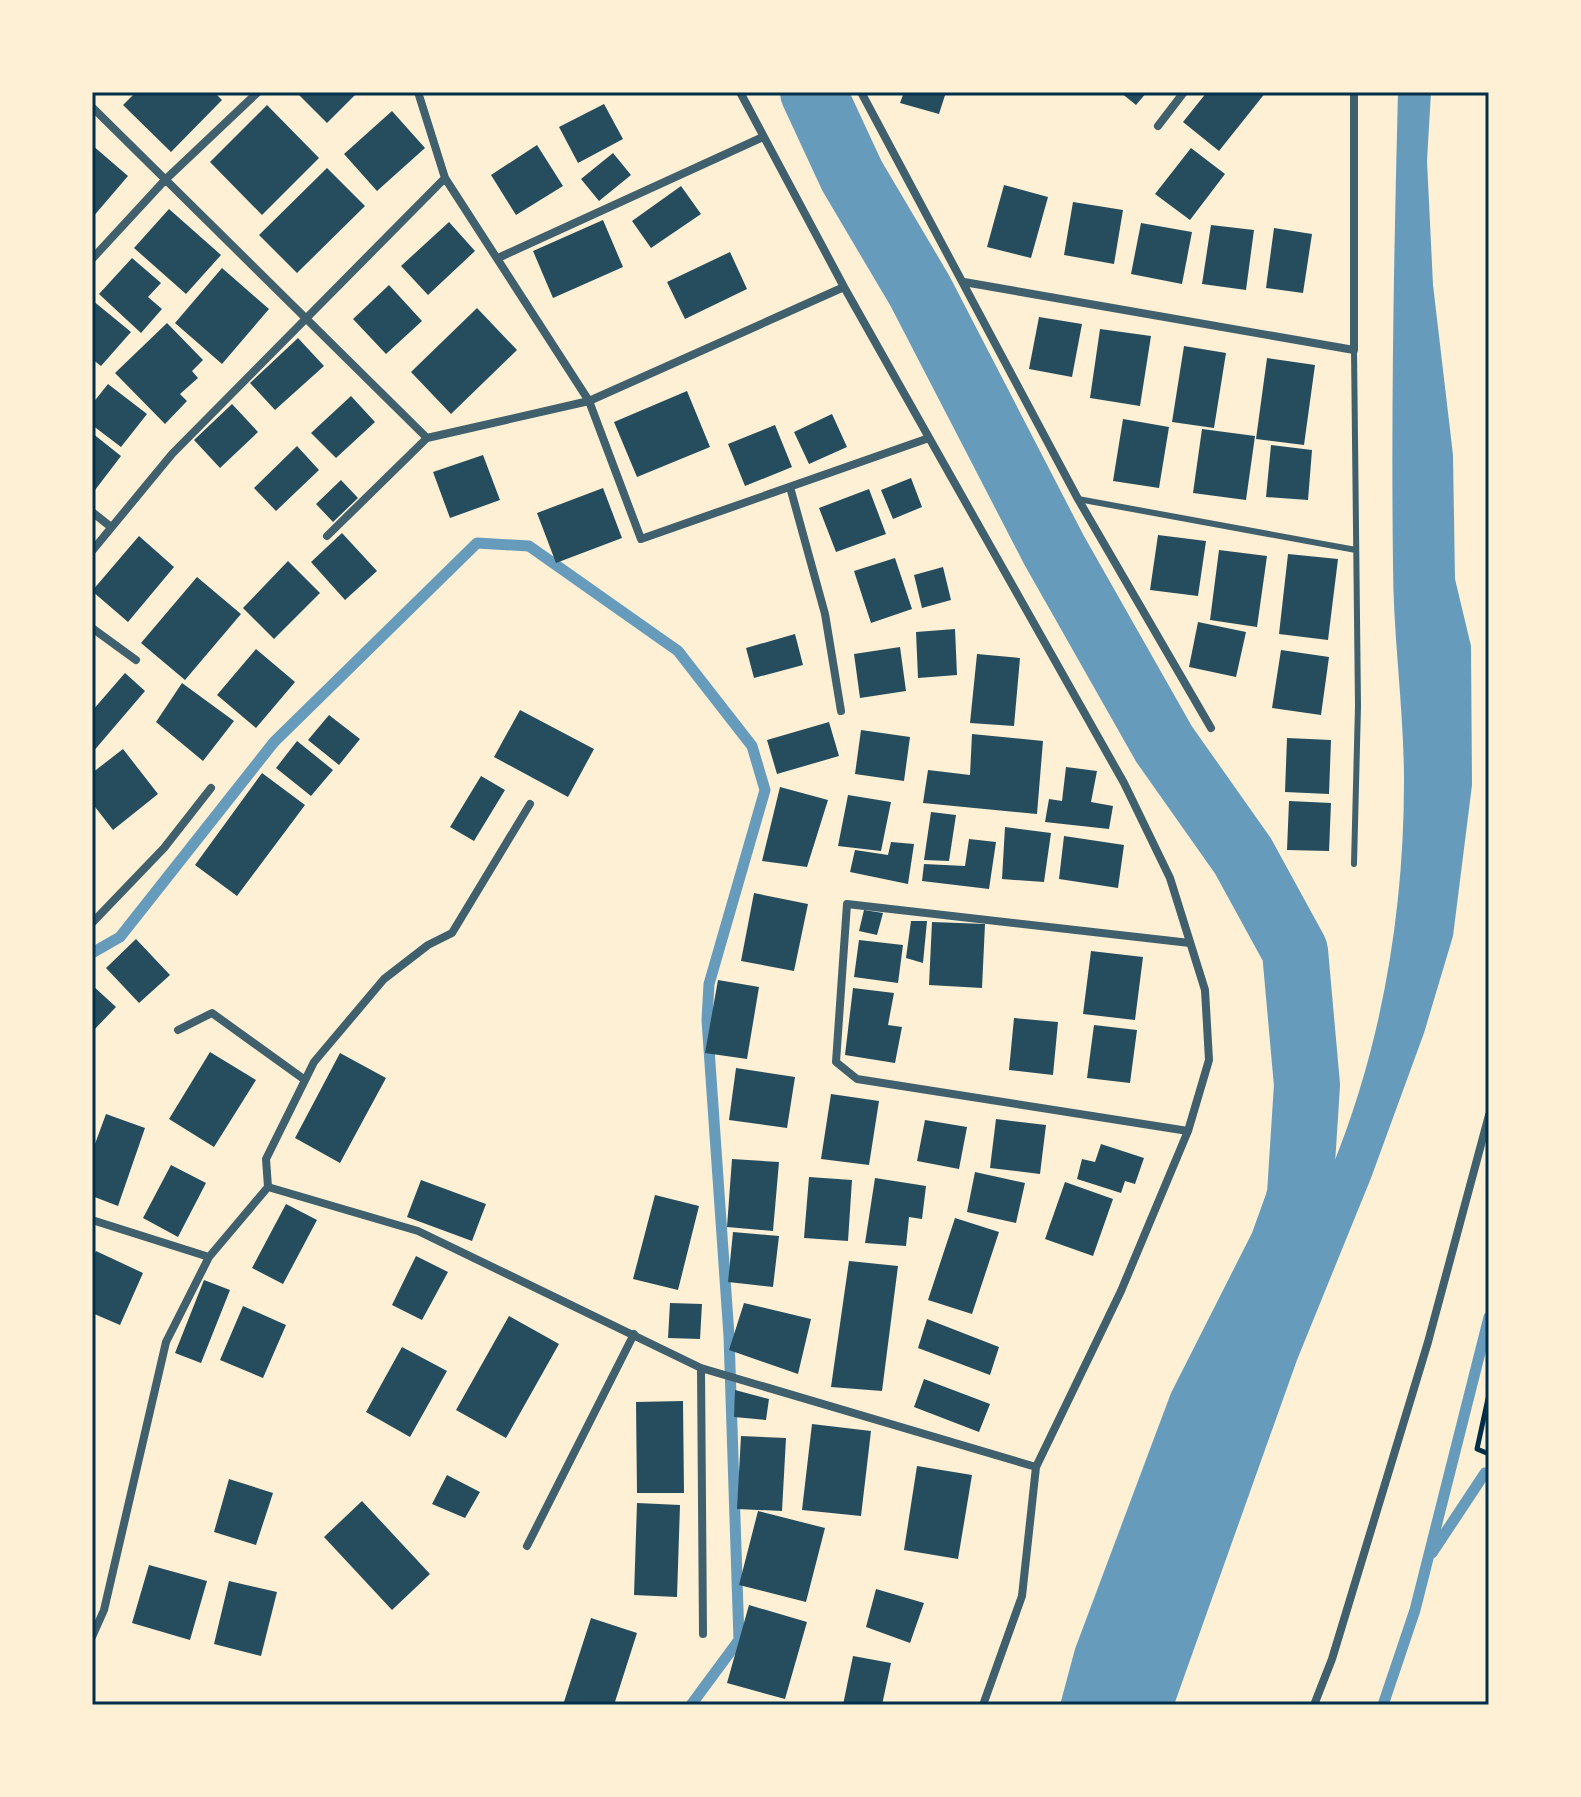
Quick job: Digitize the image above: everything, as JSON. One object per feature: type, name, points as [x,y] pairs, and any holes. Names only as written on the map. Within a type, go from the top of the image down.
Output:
[{"type":"street","points":[[92,259],[165,180],[258,92]]},
{"type":"street","points":[[418,92],[445,178],[589,401],[641,539],[929,438]]},
{"type":"street","points":[[740,92],[844,287],[1124,783],[1170,878],[1205,990],[1209,1060],[1188,1131],[1121,1291],[1036,1467],[1022,1596],[983,1705]]},
{"type":"street","points":[[861,92],[1078,499],[1211,728]]},
{"type":"street","points":[[1158,126],[1184,92]]},
{"type":"street","points":[[964,282],[1354,350],[1354,92]]},
{"type":"street","points":[[92,107],[427,438]]},
{"type":"street","points":[[498,258],[763,137]]},
{"type":"street","points":[[92,551],[172,454],[303,318],[445,178]]},
{"type":"street","points":[[327,536],[427,438],[589,401],[844,287]]},
{"type":"street","points":[[790,487],[825,614],[841,711]]},
{"type":"street","points":[[92,512],[111,527]]},
{"type":"street","points":[[92,628],[136,660]]},
{"type":"street","points":[[92,923],[164,848],[211,788]]},
{"type":"street","points":[[92,1637],[104,1610],[166,1342],[209,1257],[268,1187],[266,1159],[314,1062],[384,979],[428,945],[452,933],[530,804]]},
{"type":"street","points":[[1188,1131],[857,1079],[836,1062],[847,904],[1190,943]]},
{"type":"street","points":[[178,1030],[212,1013],[305,1080]]},
{"type":"street","points":[[1314,1705],[1332,1659],[1428,1342],[1489,1115]]},
{"type":"street","points":[[268,1187],[418,1231],[701,1368],[1036,1467]]},
{"type":"street","points":[[92,1220],[209,1257]]},
{"type":"street","points":[[527,1546],[634,1334]]},
{"type":"street","points":[[701,1368],[703,1634]]},
{"type":"lane","points":[[1354,350],[1354,864]]},
{"type":"lane","points":[[1078,499],[1356,550]]},
{"type":"path","points":[[1489,1394],[1477,1449],[1489,1454]]},
{"type":"water","points":[[1398,92],[1431,92],[1427,161],[1433,285],[1453,455],[1455,579],[1471,646],[1472,785],[1453,936],[1424,1033],[1371,1178],[1297,1360],[1174,1705],[1060,1705],[1075,1649],[1171,1393],[1252,1233],[1278,1161],[1333,1165],[1365,1072],[1377,1025],[1394,928],[1403,830],[1404,754],[1393,591],[1392,505]]},
{"type":"building","points":[[136,92],[214,92],[222,100],[171,152],[123,105]]},
{"type":"building","points":[[296,92],[358,92],[327,123]]},
{"type":"building","points":[[904,92],[946,92],[939,114],[900,103]]},
{"type":"building","points":[[1120,92],[1147,92],[1136,105]]},
{"type":"building","points":[[1207,92],[1266,92],[1219,151],[1183,122]]},
{"type":"building","points":[[604,104],[623,139],[578,163],[559,127]]},
{"type":"building","points":[[267,105],[319,158],[262,215],[210,162]]},
{"type":"building","points":[[392,111],[425,148],[377,191],[344,154]]},
{"type":"building","points":[[92,145],[128,176],[92,218]]},
{"type":"building","points":[[537,145],[563,186],[516,215],[491,175]]},
{"type":"building","points":[[1191,148],[1225,174],[1190,220],[1155,194]]},
{"type":"building","points":[[613,153],[631,175],[599,201],[581,179]]},
{"type":"building","points":[[327,168],[365,206],[297,273],[259,235]]},
{"type":"building","points":[[1004,185],[1048,197],[1031,258],[987,247]]},
{"type":"building","points":[[681,186],[701,214],[651,248],[632,221]]},
{"type":"building","points":[[1073,202],[1123,210],[1114,264],[1064,255]]},
{"type":"building","points":[[169,209],[221,255],[186,294],[134,248]]},
{"type":"building","points":[[603,220],[623,267],[553,298],[533,251]]},
{"type":"building","points":[[449,222],[475,251],[428,295],[401,266]]},
{"type":"building","points":[[1141,223],[1192,232],[1182,284],[1131,274]]},
{"type":"building","points":[[1211,225],[1254,230],[1246,290],[1202,284]]},
{"type":"building","points":[[1274,228],[1312,234],[1303,293],[1266,288]]},
{"type":"building","points":[[730,252],[747,289],[685,319],[667,282]]},
{"type":"building","points":[[132,258],[161,283],[148,297],[162,309],[141,333],[99,294]]},
{"type":"building","points":[[222,268],[269,309],[222,364],[175,323]]},
{"type":"building","points":[[389,285],[422,321],[386,354],[353,319]]},
{"type":"building","points":[[92,300],[131,332],[101,366],[92,359]]},
{"type":"building","points":[[477,308],[517,350],[451,414],[411,372]]},
{"type":"building","points":[[1039,317],[1082,324],[1072,377],[1029,369]]},
{"type":"building","points":[[167,323],[203,360],[192,371],[198,378],[180,394],[187,401],[165,424],[115,373]]},
{"type":"building","points":[[1100,329],[1151,336],[1140,406],[1090,398]]},
{"type":"building","points":[[298,338],[324,366],[275,410],[250,383]]},
{"type":"building","points":[[1184,346],[1226,353],[1214,428],[1172,422]]},
{"type":"building","points":[[1267,358],[1315,365],[1304,445],[1256,439]]},
{"type":"building","points":[[108,384],[147,414],[121,447],[92,425],[92,404]]},
{"type":"building","points":[[687,391],[710,447],[637,477],[614,422]]},
{"type":"building","points":[[351,396],[375,422],[336,458],[311,433]]},
{"type":"building","points":[[232,404],[258,432],[220,468],[194,440]]},
{"type":"building","points":[[832,414],[847,447],[809,464],[794,432]]},
{"type":"building","points":[[1123,419],[1169,427],[1159,488],[1113,481]]},
{"type":"building","points":[[775,425],[792,467],[745,486],[728,444]]},
{"type":"building","points":[[1202,429],[1255,436],[1246,500],[1193,493]]},
{"type":"building","points":[[92,433],[121,456],[92,494]]},
{"type":"building","points":[[1271,445],[1312,450],[1308,500],[1266,497]]},
{"type":"building","points":[[297,446],[319,470],[276,511],[254,488]]},
{"type":"building","points":[[483,455],[500,500],[450,518],[433,472]]},
{"type":"building","points":[[911,478],[922,507],[893,519],[881,490]]},
{"type":"building","points":[[341,480],[358,498],[333,522],[316,504]]},
{"type":"building","points":[[603,488],[622,538],[556,563],[537,513]]},
{"type":"building","points":[[869,489],[886,534],[836,552],[819,508]]},
{"type":"building","points":[[342,533],[377,571],[345,600],[311,562]]},
{"type":"building","points":[[1158,535],[1206,541],[1198,596],[1150,590]]},
{"type":"building","points":[[139,536],[174,567],[128,622],[92,591]]},
{"type":"building","points":[[1219,550],[1267,556],[1257,627],[1210,620]]},
{"type":"building","points":[[1288,554],[1338,559],[1328,640],[1279,634]]},
{"type":"building","points":[[895,558],[912,609],[871,623],[854,571]]},
{"type":"building","points":[[288,561],[320,593],[274,639],[243,608]]},
{"type":"building","points":[[943,567],[951,600],[922,608],[914,575]]},
{"type":"building","points":[[197,577],[241,614],[185,680],[141,643]]},
{"type":"building","points":[[1198,622],[1246,632],[1236,677],[1189,667]]},
{"type":"building","points":[[955,629],[957,675],[918,678],[916,632]]},
{"type":"building","points":[[795,634],[803,665],[754,678],[746,648]]},
{"type":"building","points":[[900,647],[906,691],[860,698],[854,654]]},
{"type":"building","points":[[256,649],[295,682],[256,728],[217,695]]},
{"type":"building","points":[[1281,650],[1329,657],[1321,715],[1272,708]]},
{"type":"building","points":[[977,654],[1020,658],[1014,726],[970,723]]},
{"type":"building","points":[[125,673],[145,691],[92,753],[92,711]]},
{"type":"building","points":[[182,683],[234,721],[203,761],[156,722]]},
{"type":"building","points":[[520,710],[594,749],[568,797],[494,757]]},
{"type":"building","points":[[329,715],[360,739],[339,765],[308,740]]},
{"type":"building","points":[[829,722],[839,756],[777,774],[767,740]]},
{"type":"building","points":[[861,730],[910,737],[904,781],[855,774]]},
{"type":"building","points":[[972,734],[1043,741],[1037,814],[923,803],[928,770],[970,775]]},
{"type":"building","points":[[1287,738],[1331,740],[1329,794],[1285,792]]},
{"type":"building","points":[[297,741],[333,770],[311,796],[276,768]]},
{"type":"building","points":[[123,749],[158,794],[113,830],[92,803],[92,773]]},
{"type":"building","points":[[1066,767],[1097,771],[1091,802],[1113,806],[1109,829],[1045,822],[1049,799],[1062,801]]},
{"type":"building","points":[[262,773],[305,805],[237,896],[195,865]]},
{"type":"building","points":[[481,776],[505,790],[474,841],[450,827]]},
{"type":"building","points":[[780,787],[828,800],[807,867],[762,861]]},
{"type":"building","points":[[848,795],[891,802],[881,851],[838,846]]},
{"type":"building","points":[[1289,801],[1331,803],[1329,851],[1287,850]]},
{"type":"building","points":[[931,812],[956,815],[949,861],[924,860]]},
{"type":"building","points":[[1005,827],[1051,833],[1044,882],[1002,879]]},
{"type":"building","points":[[1064,836],[1124,845],[1118,888],[1059,879]]},
{"type":"building","points":[[969,839],[996,842],[989,889],[922,881],[924,864],[965,866]]},
{"type":"building","points":[[891,842],[914,844],[908,884],[850,872],[855,850],[888,855]]},
{"type":"building","points":[[754,893],[808,904],[794,971],[741,961]]},
{"type":"building","points":[[864,910],[883,913],[877,935],[859,931]]},
{"type":"building","points":[[911,921],[927,921],[923,963],[906,958]]},
{"type":"building","points":[[932,922],[985,924],[982,988],[929,985]]},
{"type":"building","points":[[136,939],[170,975],[139,1003],[106,968]]},
{"type":"building","points":[[859,940],[903,945],[898,983],[854,977]]},
{"type":"building","points":[[1091,951],[1143,957],[1135,1020],[1083,1014]]},
{"type":"building","points":[[718,980],[759,987],[747,1059],[705,1053]]},
{"type":"building","points":[[92,985],[116,1007],[92,1032]]},
{"type":"building","points":[[853,988],[894,993],[888,1025],[902,1027],[895,1063],[845,1055]]},
{"type":"building","points":[[1014,1018],[1058,1022],[1053,1075],[1009,1070]]},
{"type":"building","points":[[1094,1025],[1137,1030],[1130,1083],[1087,1078]]},
{"type":"building","points":[[210,1052],[256,1080],[214,1147],[169,1119]]},
{"type":"building","points":[[340,1053],[386,1078],[340,1163],[295,1138]]},
{"type":"building","points":[[736,1068],[795,1077],[787,1128],[729,1120]]},
{"type":"building","points":[[831,1094],[879,1101],[869,1165],[821,1159]]},
{"type":"building","points":[[106,1114],[145,1128],[118,1206],[92,1196],[92,1152]]},
{"type":"building","points":[[996,1119],[1046,1125],[1040,1174],[990,1168]]},
{"type":"building","points":[[925,1120],[967,1127],[959,1169],[917,1161]]},
{"type":"building","points":[[1101,1144],[1144,1158],[1135,1184],[1125,1181],[1121,1193],[1077,1179],[1082,1159],[1095,1162]]},
{"type":"building","points":[[732,1159],[779,1162],[773,1231],[727,1227]]},
{"type":"building","points":[[171,1165],[206,1183],[178,1237],[143,1218]]},
{"type":"building","points":[[975,1172],[1025,1183],[1016,1223],[967,1212]]},
{"type":"building","points":[[809,1177],[852,1180],[848,1241],[804,1238]]},
{"type":"building","points":[[875,1178],[926,1186],[922,1219],[909,1217],[906,1246],[865,1243]]},
{"type":"building","points":[[421,1180],[486,1204],[472,1241],[407,1217]]},
{"type":"building","points":[[1065,1182],[1113,1199],[1093,1256],[1045,1239]]},
{"type":"building","points":[[655,1195],[699,1206],[678,1290],[633,1279]]},
{"type":"building","points":[[286,1204],[317,1220],[283,1284],[252,1268]]},
{"type":"building","points":[[955,1218],[999,1232],[972,1314],[928,1300]]},
{"type":"building","points":[[733,1232],[779,1236],[773,1287],[728,1282]]},
{"type":"building","points":[[96,1251],[143,1273],[120,1325],[92,1313],[92,1259]]},
{"type":"building","points":[[416,1256],[448,1272],[422,1320],[392,1305]]},
{"type":"building","points":[[849,1261],[898,1266],[882,1391],[831,1387]]},
{"type":"building","points":[[204,1280],[230,1290],[201,1363],[175,1353]]},
{"type":"building","points":[[670,1303],[702,1304],[700,1339],[668,1338]]},
{"type":"building","points":[[744,1303],[811,1319],[798,1374],[729,1350]]},
{"type":"building","points":[[243,1306],[286,1325],[263,1378],[220,1360]]},
{"type":"building","points":[[509,1316],[559,1344],[506,1438],[456,1410]]},
{"type":"building","points":[[927,1319],[999,1347],[990,1375],[918,1348]]},
{"type":"building","points":[[402,1347],[447,1371],[410,1437],[366,1412]]},
{"type":"building","points":[[924,1379],[990,1404],[979,1432],[914,1407]]},
{"type":"building","points":[[735,1390],[769,1399],[766,1420],[734,1417]]},
{"type":"building","points":[[683,1401],[684,1493],[637,1493],[636,1402]]},
{"type":"building","points":[[812,1424],[871,1431],[861,1516],[802,1510]]},
{"type":"building","points":[[741,1436],[786,1438],[782,1511],[737,1509]]},
{"type":"building","points":[[917,1466],[972,1475],[958,1559],[904,1550]]},
{"type":"building","points":[[447,1475],[480,1492],[465,1518],[432,1504]]},
{"type":"building","points":[[229,1479],[273,1493],[256,1545],[214,1532]]},
{"type":"building","points":[[362,1501],[430,1574],[392,1610],[324,1537]]},
{"type":"building","points":[[637,1503],[680,1505],[677,1597],[634,1595]]},
{"type":"building","points":[[758,1511],[825,1528],[806,1602],[739,1585]]},
{"type":"building","points":[[149,1565],[207,1581],[190,1640],[132,1623]]},
{"type":"building","points":[[229,1581],[277,1592],[261,1656],[214,1644]]},
{"type":"building","points":[[876,1589],[924,1603],[910,1643],[866,1627]]},
{"type":"building","points":[[749,1605],[807,1622],[785,1699],[727,1683]]},
{"type":"building","points":[[591,1618],[637,1633],[614,1705],[563,1705]]},
{"type":"building","points":[[853,1656],[891,1663],[882,1705],[843,1705]]},
{"type":"waterway","points":[[813,92],[852,176],[920,291],[1054,550],[1164,744],[1243,856],[1295,951],[1307,1085],[1300,1194],[1288,1251]]},
{"type":"waterway","points":[[92,953],[120,937],[274,742],[477,543],[529,546],[678,651],[752,746],[765,790],[709,984],[707,1020],[729,1336],[739,1640],[691,1705]]},
{"type":"waterway","points":[[1383,1705],[1415,1610],[1489,1317]]},
{"type":"waterway","points":[[1432,1553],[1485,1473]]}]
